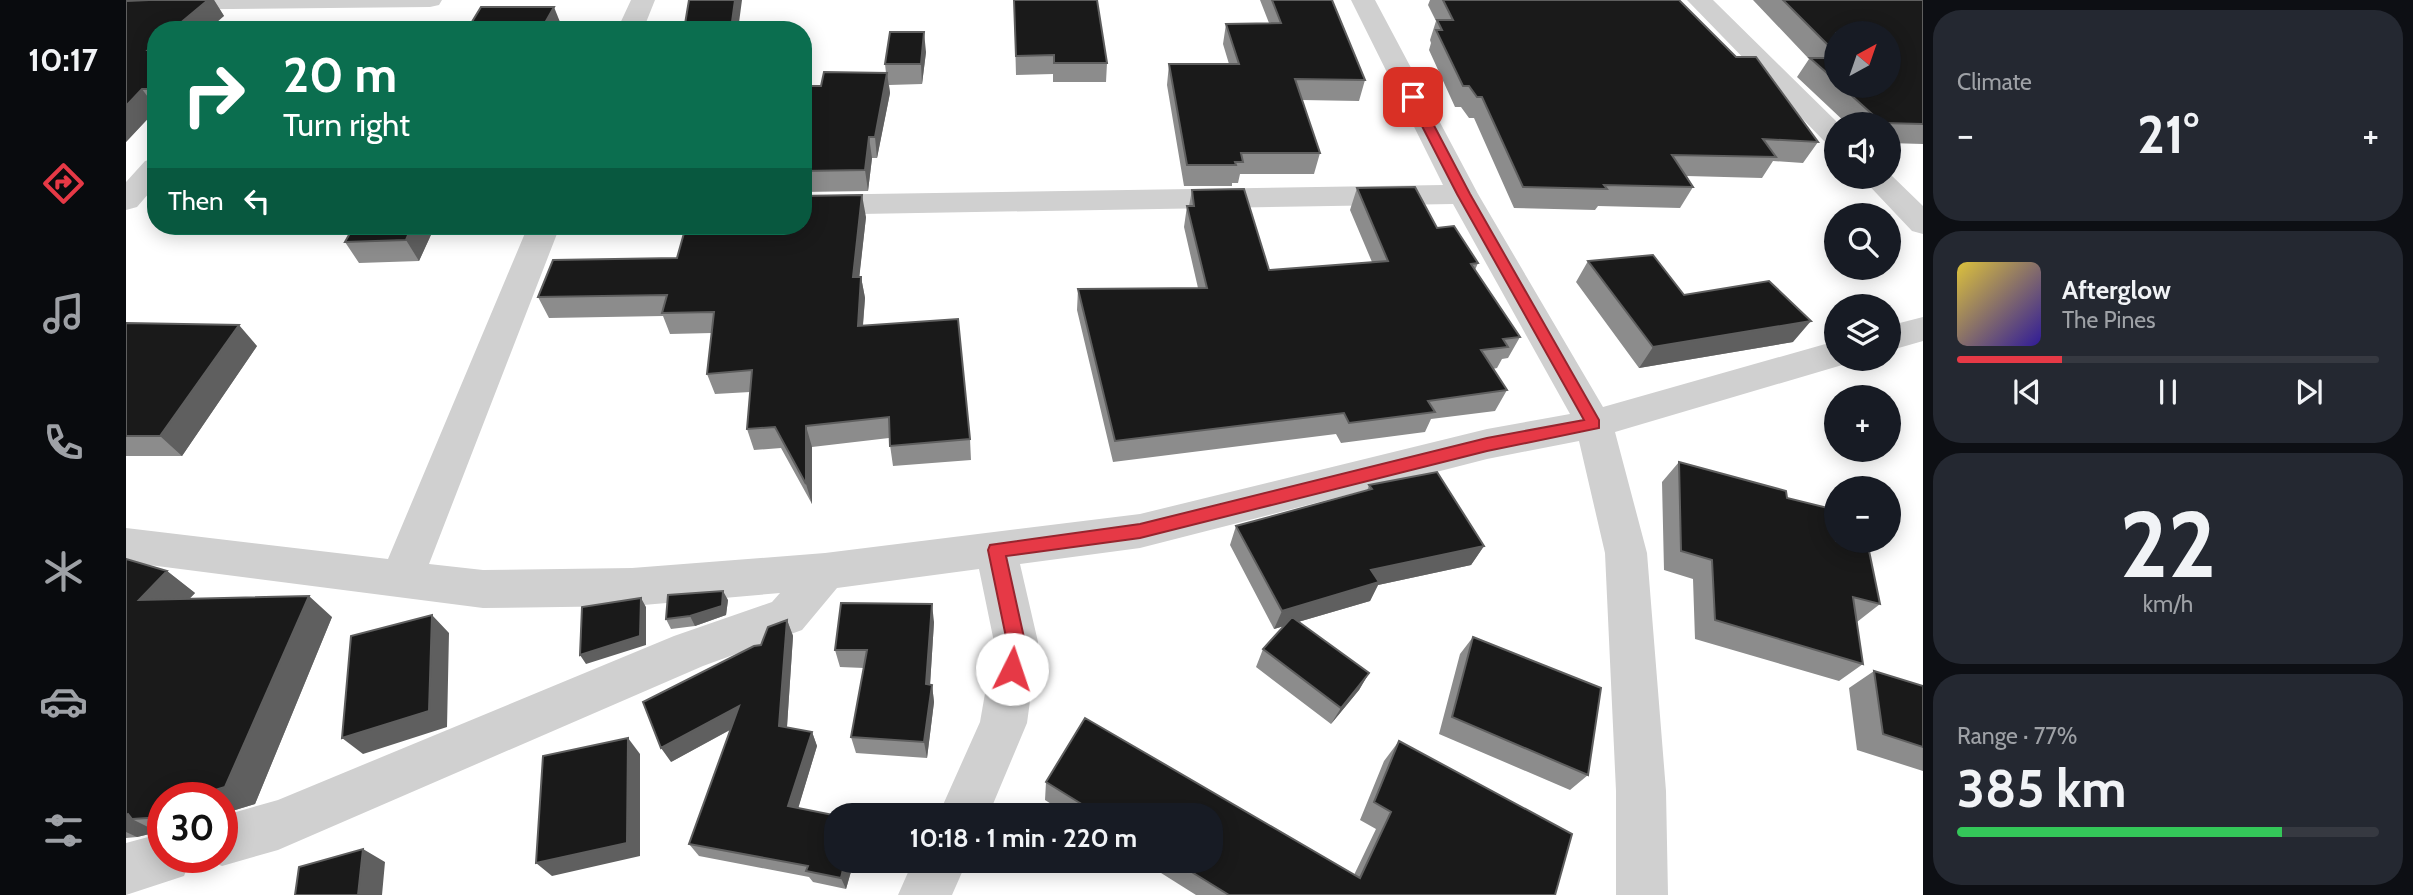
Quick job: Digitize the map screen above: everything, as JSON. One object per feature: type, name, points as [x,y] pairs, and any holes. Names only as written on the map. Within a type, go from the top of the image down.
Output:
[{"type":"street","points":[[126,3],[430,0]]},
{"type":"street","points":[[633,21],[643,0]]},
{"type":"street","points":[[1363,0],[1463,194],[1594,424],[1626,553],[1641,791],[1642,895]]},
{"type":"street","points":[[1699,0],[1824,125]]},
{"type":"street","points":[[286,21],[304,1]]},
{"type":"street","points":[[126,200],[147,177]]},
{"type":"street","points":[[1887,189],[1923,224]]},
{"type":"street","points":[[812,205],[1463,194]]},
{"type":"street","points":[[401,580],[540,235]]},
{"type":"street","points":[[1901,335],[1923,329]]},
{"type":"street","points":[[126,545],[483,589],[618,587],[825,571],[1140,531],[1487,444],[1594,424],[1824,357]]},
{"type":"street","points":[[969,803],[1003,723],[1016,642],[996,550]]},
{"type":"street","points":[[238,836],[291,820],[690,650],[787,616],[825,571]]},
{"type":"street","points":[[126,869],[147,863]]},
{"type":"street","points":[[924,895],[935,873]]},
{"type":"building","points":[[208,0],[183,21],[147,21],[147,89],[142,89],[126,106],[126,1]]},
{"type":"building","points":[[689,0],[735,0],[732,21],[686,21]]},
{"type":"building","points":[[1014,0],[1097,0],[1107,63],[1054,63],[1054,55],[1016,56]]},
{"type":"building","points":[[1272,0],[1332,0],[1365,80],[1295,79],[1320,153],[1241,153],[1243,162],[1235,162],[1236,165],[1187,165],[1169,64],[1239,64],[1226,24],[1281,23]]},
{"type":"building","points":[[1443,0],[1679,0],[1736,57],[1756,57],[1818,142],[1763,139],[1776,157],[1672,155],[1693,187],[1523,187],[1482,97],[1477,97],[1469,86],[1463,86],[1436,30],[1442,30],[1437,20],[1453,20]]},
{"type":"building","points":[[1783,0],[1923,0],[1923,124],[1901,123],[1901,112],[1870,112],[1854,98],[1901,98],[1901,21],[1824,21],[1824,41]]},
{"type":"building","points":[[481,7],[554,7],[546,21],[472,21]]},
{"type":"building","points":[[890,32],[924,32],[921,64],[885,64]]},
{"type":"building","points":[[1810,58],[1824,58],[1824,70]]},
{"type":"building","points":[[824,72],[887,73],[875,137],[869,137],[865,170],[812,171],[812,86],[821,86]]},
{"type":"building","points":[[1415,187],[1437,228],[1454,226],[1478,263],[1471,264],[1520,337],[1503,339],[1508,347],[1481,350],[1507,390],[1428,401],[1435,412],[1349,423],[1344,413],[1115,441],[1078,289],[1207,288],[1187,206],[1194,206],[1192,190],[1244,189],[1269,270],[1388,261],[1357,188]]},
{"type":"building","points":[[862,195],[853,277],[861,277],[858,326],[958,319],[970,439],[890,446],[889,417],[806,426],[806,484],[775,427],[747,429],[752,370],[707,374],[714,312],[662,313],[667,295],[538,297],[553,260],[677,258],[683,235],[812,235],[812,196]]},
{"type":"building","points":[[349,235],[408,235],[406,240],[345,242]]},
{"type":"building","points":[[1653,255],[1684,295],[1769,281],[1811,321],[1653,347],[1588,261]]},
{"type":"building","points":[[126,323],[239,325],[160,436],[126,436]]},
{"type":"building","points":[[1679,462],[1786,491],[1787,498],[1824,507],[1824,553],[1869,553],[1880,604],[1853,597],[1863,664],[1715,620],[1712,560],[1681,551]]},
{"type":"building","points":[[1437,472],[1484,546],[1371,570],[1379,582],[1282,611],[1236,526],[1372,489],[1369,485]]},
{"type":"building","points":[[126,559],[167,571],[139,600],[309,596],[227,782],[147,782],[147,818],[132,819],[126,815]]},
{"type":"building","points":[[723,591],[722,606],[690,616],[666,619],[668,595]]},
{"type":"building","points":[[641,598],[640,636],[580,655],[582,607]]},
{"type":"building","points":[[841,603],[932,604],[926,684],[932,685],[924,742],[851,737],[867,650],[835,650]]},
{"type":"building","points":[[432,615],[429,711],[342,738],[351,636]]},
{"type":"building","points":[[1292,617],[1369,673],[1341,708],[1263,649]]},
{"type":"building","points":[[787,620],[779,726],[812,732],[788,806],[824,813],[824,873],[842,873],[841,878],[806,871],[808,866],[689,844],[739,706],[661,748],[643,702],[754,646],[761,645],[768,627]]},
{"type":"building","points":[[1473,637],[1601,688],[1588,775],[1452,717]]},
{"type":"building","points":[[1874,671],[1923,686],[1923,747],[1883,734]]},
{"type":"building","points":[[1085,718],[1360,878],[1391,812],[1374,802],[1399,741],[1572,834],[1555,895],[1229,895],[1193,873],[1223,873],[1223,803],[1080,803],[1046,782]]},
{"type":"building","points":[[628,738],[627,843],[536,863],[543,756]]},
{"type":"building","points":[[363,849],[358,895],[295,895],[299,867]]},
{"type":"route","points":[[1012,669],[1016,642],[996,550],[1140,531],[1487,444],[1594,424],[1463,194],[1413,97]]}]
